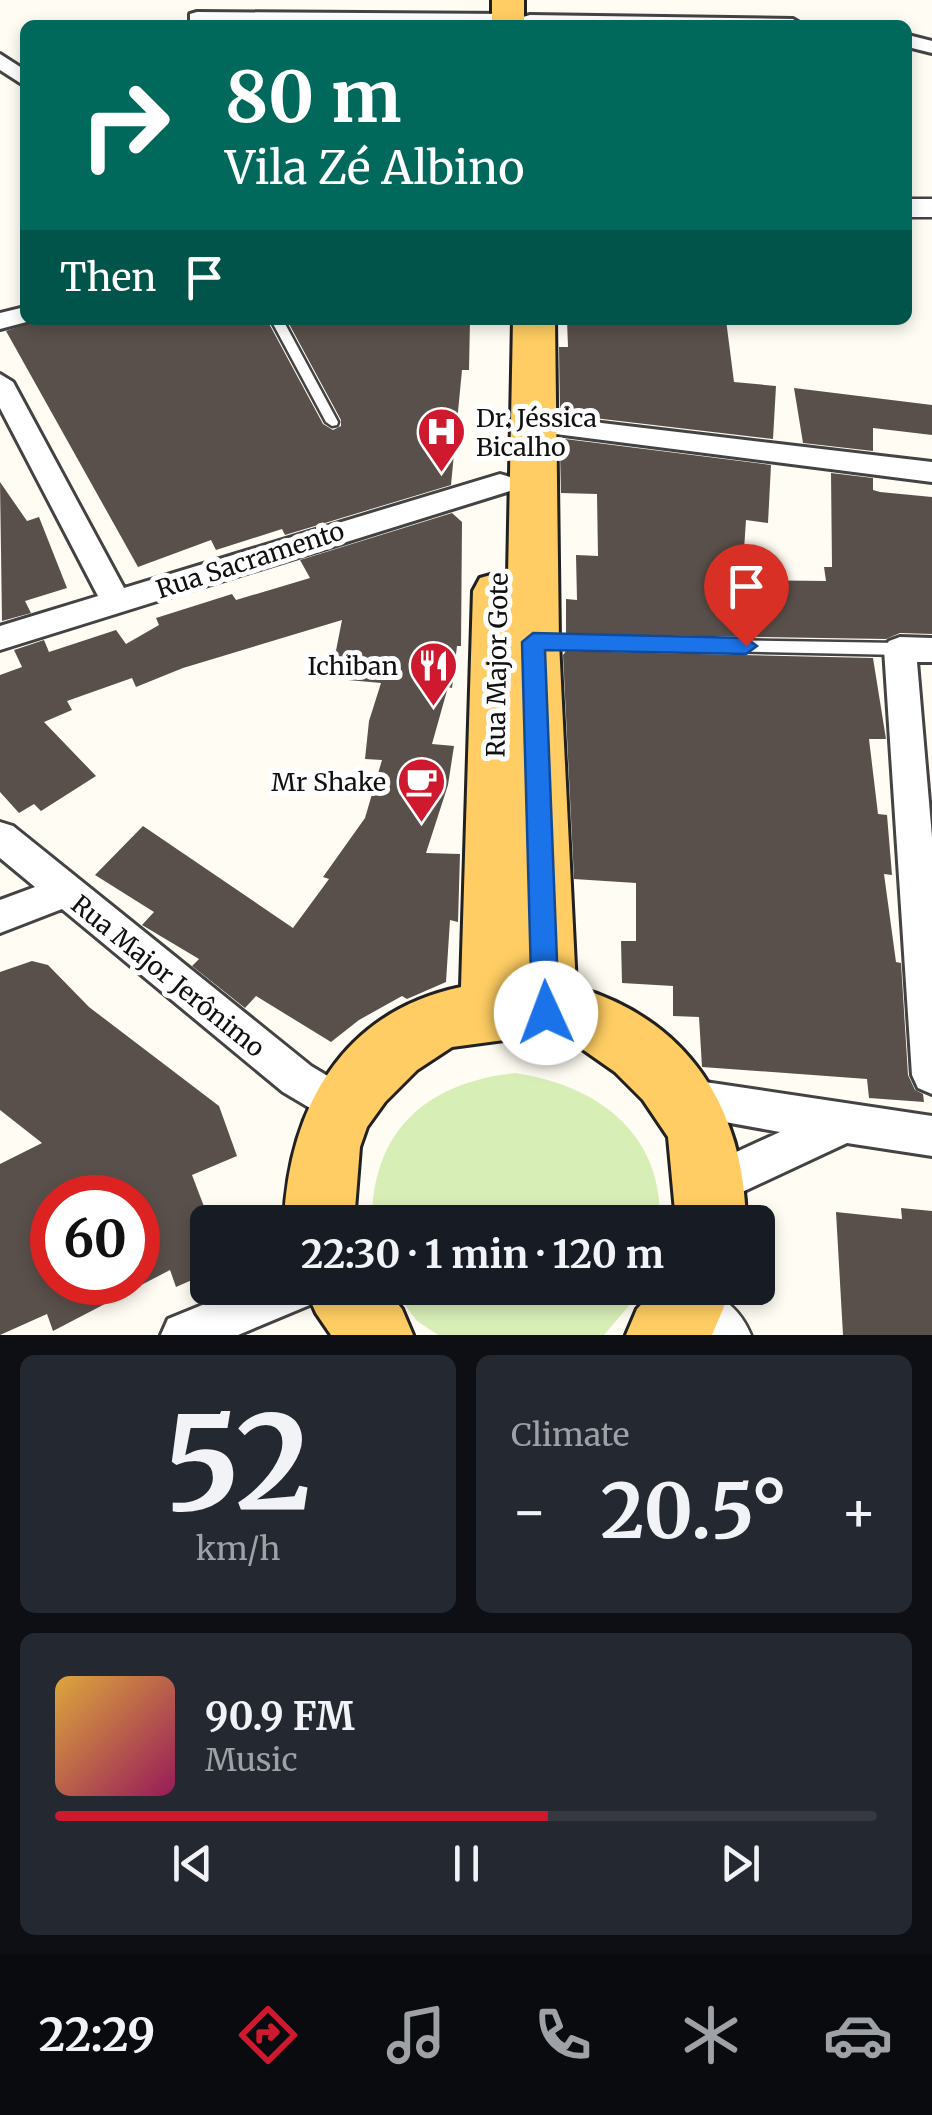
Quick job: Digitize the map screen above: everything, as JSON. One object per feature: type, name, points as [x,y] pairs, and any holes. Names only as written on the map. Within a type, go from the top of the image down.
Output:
[{"type":"main road","name":"Rua Major Gote","points":[[502,325],[500,484],[518,1011]]},
{"type":"main road","name":"Rua Major Gote","points":[[518,1011],[533,642],[534,325]]},
{"type":"main road","points":[[320,1205],[321,1168],[342,1107],[381,1058],[435,1022],[518,1011],[587,1018],[662,1072],[697,1126],[711,1204]]},
{"type":"main road","points":[[354,1305],[376,1335]]},
{"type":"street","points":[[225,0],[197,18],[231,20]]},
{"type":"street","points":[[282,0],[304,18]]},
{"type":"street","points":[[284,20],[519,15],[643,20]]},
{"type":"street","points":[[0,382],[116,602]]},
{"type":"street","points":[[534,424],[932,472]]},
{"type":"street","name":"Rua Sacramento","points":[[0,638],[500,484]]},
{"type":"street","points":[[916,650],[932,1075]]},
{"type":"street","name":"Rua Major Jerônimo","points":[[0,837],[297,1079],[342,1107]]},
{"type":"street","points":[[0,917],[64,892]]},
{"type":"street","points":[[678,1098],[932,1136]]},
{"type":"street","points":[[711,1204],[845,1123]]},
{"type":"street","points":[[184,1335],[255,1305]]},
{"type":"lane","points":[[279,325],[332,422]]},
{"type":"lane","points":[[533,642],[916,650]]},
{"type":"green space","points":[[515,1073],[545,1079],[597,1102],[637,1138],[650,1162],[659,1205],[374,1205],[382,1161],[394,1137],[411,1117],[431,1100],[484,1078]]},
{"type":"green space","points":[[405,1305],[630,1305],[604,1335],[438,1335],[417,1321]]},
{"type":"building","points":[[23,325],[270,325],[323,424],[333,430],[341,426],[341,420],[290,325],[470,325],[469,370],[462,370],[451,485],[285,535],[282,529],[216,550],[211,540],[138,567],[6,331]]},
{"type":"building","points":[[567,325],[727,325],[734,382],[776,386],[773,439],[560,414],[559,347],[568,347]]},
{"type":"building","points":[[794,388],[932,405],[932,435],[873,428],[873,451],[803,443]]},
{"type":"building","points":[[565,439],[771,465],[768,523],[746,520],[742,580],[826,581],[824,567],[832,567],[831,473],[873,478],[873,490],[880,492],[932,497],[932,634],[900,633],[886,639],[566,634],[566,599],[577,600],[576,555],[598,556],[597,494],[561,493],[560,453],[568,453]]},
{"type":"building","points":[[0,482],[27,521],[39,517],[67,588],[25,601],[31,613],[2,621]]},
{"type":"building","points":[[452,513],[462,522],[461,646],[457,646],[452,688],[448,687],[432,744],[454,746],[448,785],[426,853],[460,854],[458,922],[450,920],[446,982],[407,999],[402,996],[359,1020],[331,1042],[256,996],[245,1008],[192,966],[199,959],[142,925],[154,912],[95,875],[143,826],[293,928],[329,879],[323,877],[365,818],[382,760],[365,759],[369,721],[381,683],[348,680],[350,672],[332,671],[342,620],[183,668],[136,687],[132,678],[67,701],[72,710],[44,722],[96,776],[41,811],[34,804],[19,813],[0,792],[0,675],[22,667],[14,650],[44,640],[49,652],[116,630],[126,644],[159,625],[156,618],[232,594],[236,600],[310,578],[300,560]]},
{"type":"building","points":[[566,651],[873,658],[886,739],[869,739],[878,814],[887,815],[892,875],[884,874],[896,962],[901,963],[908,1075],[915,1090],[923,1094],[924,1102],[869,1098],[867,1079],[702,1067],[699,1017],[673,1016],[673,986],[622,983],[621,941],[636,941],[636,883],[574,879],[563,655]]},
{"type":"building","points":[[32,961],[48,965],[89,1007],[219,1106],[237,1156],[192,1175],[203,1205],[190,1205],[190,1281],[176,1287],[170,1270],[160,1275],[160,1175],[30,1175],[30,1305],[103,1305],[53,1331],[47,1314],[0,1335],[0,1164],[42,1143],[0,1110],[0,972]]},
{"type":"building","points":[[901,1208],[932,1211],[932,1335],[843,1335],[836,1212],[902,1219]]},
{"type":"place","name":"Dr. Jéssica Bicalho","points":[[441,474]]},
{"type":"place","name":"Ichiban","points":[[433,708]]},
{"type":"place","name":"Mr Shake","points":[[421,824]]},
{"type":"route","points":[[546,1013],[533,642],[746,646]]}]
